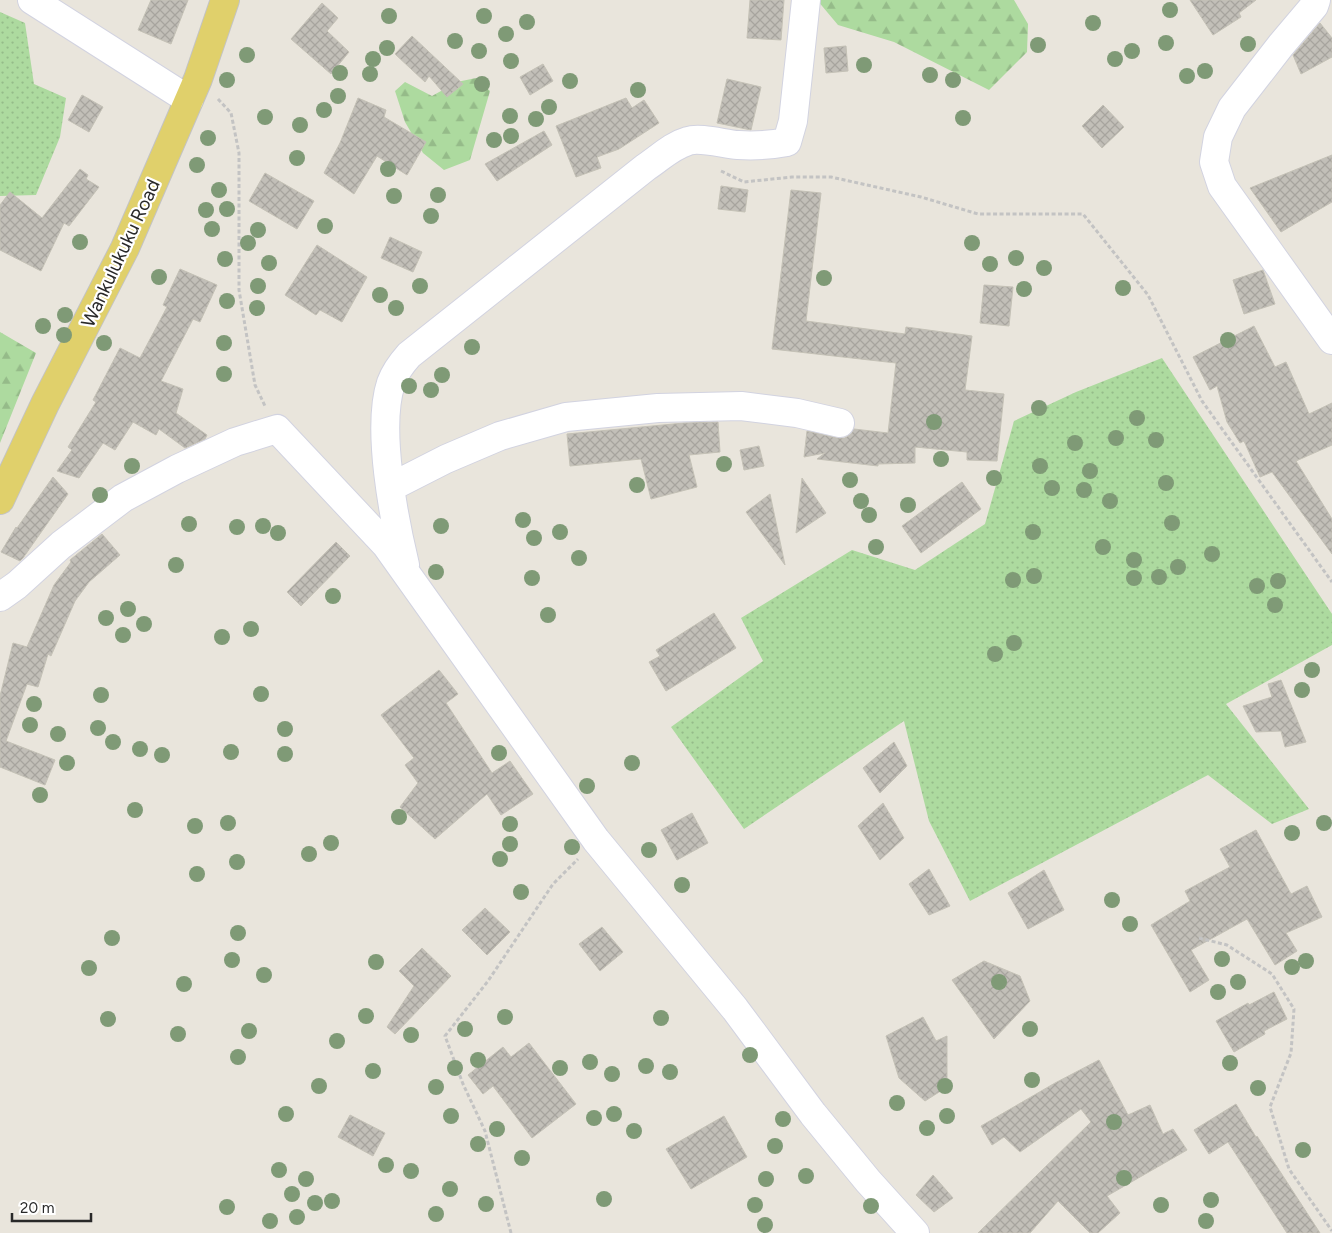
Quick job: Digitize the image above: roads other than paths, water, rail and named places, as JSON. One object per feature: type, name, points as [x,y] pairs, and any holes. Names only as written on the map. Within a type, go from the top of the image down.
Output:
[{"type":"main road","name":"Wankulukuku Road","points":[[0,500],[45,404],[125,248],[194,89],[225,0]]},
{"type":"street","points":[[32,0],[194,89]]},
{"type":"street","points":[[406,572],[398,538],[386,442],[386,405],[390,385],[396,370],[409,355],[671,148],[690,140],[770,146],[788,142],[793,121],[806,0]]},
{"type":"street","points":[[1316,0],[1314,6],[1232,108],[1218,137],[1214,162],[1222,186],[1332,340]]},
{"type":"street","points":[[391,486],[446,459],[500,436],[566,417],[658,408],[741,406],[797,413],[840,423]]},
{"type":"street","points":[[0,597],[17,585],[61,545],[123,498],[177,469],[235,442],[277,429],[386,545],[596,840],[735,1009],[813,1114],[868,1181],[915,1233]]}]
